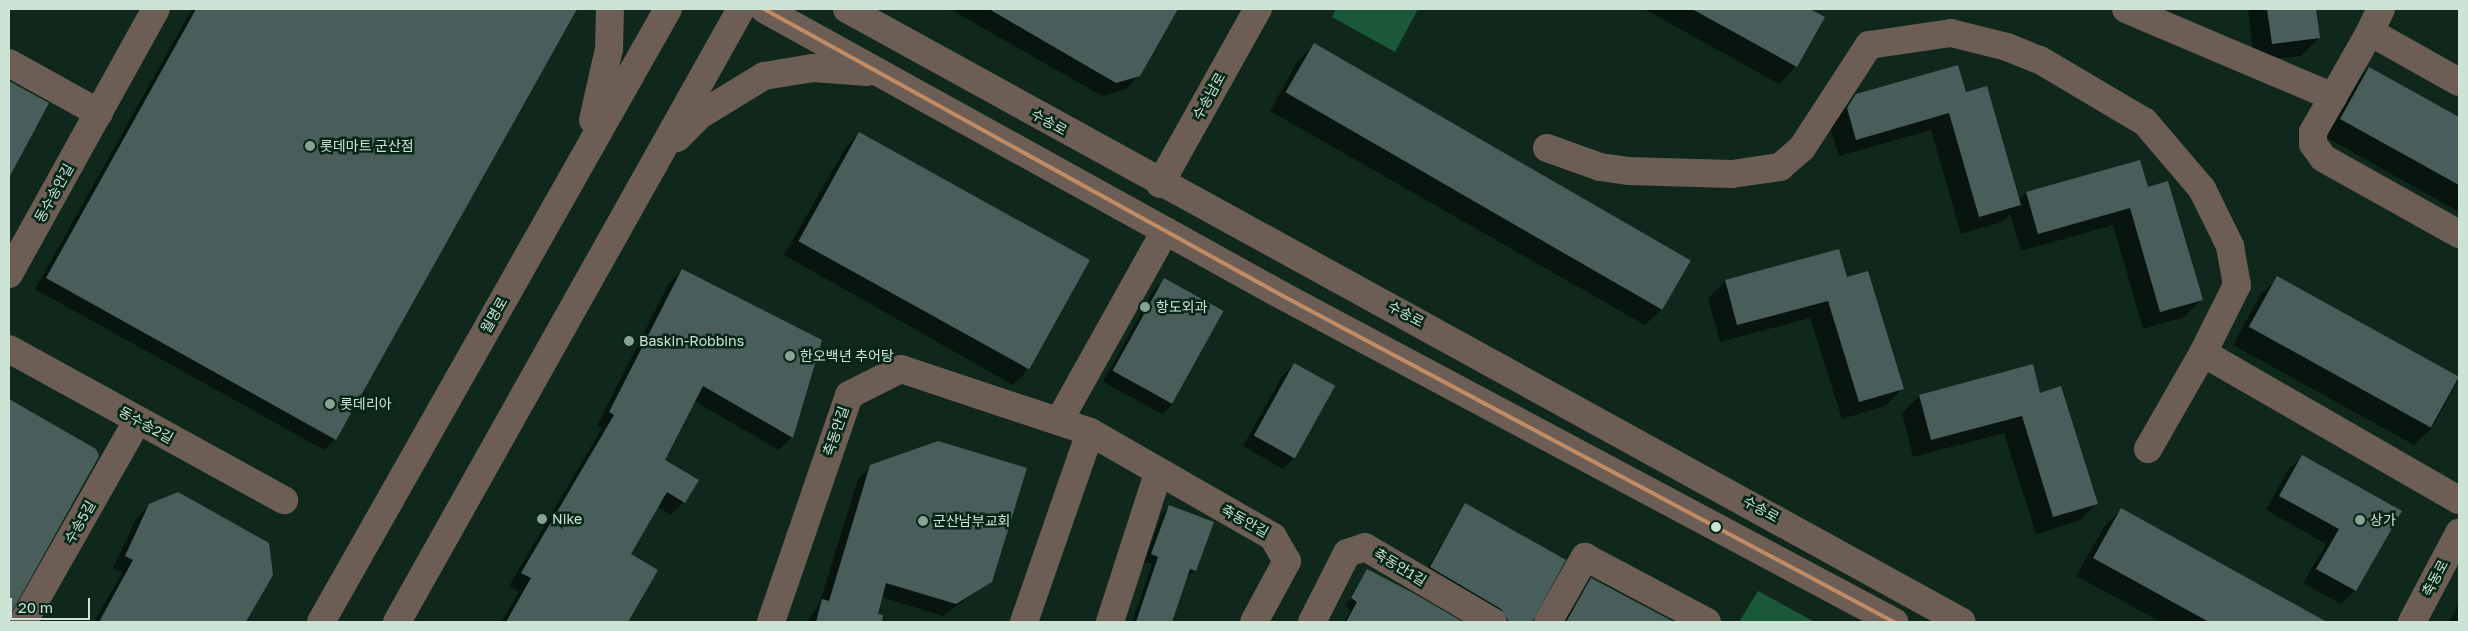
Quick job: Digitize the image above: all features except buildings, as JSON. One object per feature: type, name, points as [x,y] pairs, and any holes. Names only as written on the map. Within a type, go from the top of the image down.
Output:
[{"type":"street","name":"동수송안길","points":[[9,274],[156,9]]},
{"type":"street","points":[[583,158],[606,66],[610,9]]},
{"type":"street","name":"월명로","points":[[321,622],[668,9]]},
{"type":"street","points":[[397,622],[651,164],[742,9]]},
{"type":"street","points":[[764,9],[1165,231],[1894,622]]},
{"type":"street","name":"수송로","points":[[848,9],[1160,184],[1466,346],[1962,622]]},
{"type":"street","points":[[880,9],[914,46]]},
{"type":"street","name":"수송남로","points":[[1160,184],[1258,9]]},
{"type":"street","points":[[2126,9],[2333,97]]},
{"type":"street","points":[[2459,82],[2376,20],[2313,132],[2318,152],[2459,234]]},
{"type":"street","points":[[1547,148],[1600,167],[1628,171],[1732,174],[1780,167],[1802,148],[1869,45],[1951,33],[2007,47],[2040,60],[2144,122],[2202,189],[2230,246],[2236,285],[2203,353],[2148,449]]},
{"type":"street","points":[[9,64],[99,112]]},
{"type":"street","points":[[651,164],[700,115],[764,76],[845,67],[883,75]]},
{"type":"street","points":[[1059,422],[1165,231]]},
{"type":"street","name":"동수송2길","points":[[9,349],[137,421],[284,500]]},
{"type":"street","points":[[2203,353],[2459,500]]},
{"type":"street","name":"축동안길","points":[[771,622],[849,395],[901,369],[1090,432],[1158,473],[1273,537],[1286,561],[1254,622]]},
{"type":"street","name":"수송5길","points":[[23,622],[137,421]]},
{"type":"street","points":[[1024,622],[1090,432]]},
{"type":"street","points":[[1110,622],[1158,473]]},
{"type":"street","name":"축동로","points":[[2412,622],[2459,533]]},
{"type":"street","name":"축동안1길","points":[[1312,622],[1347,553],[1366,547],[1493,622]]},
{"type":"street","points":[[1548,622],[1585,557],[1707,622]]},
{"type":"green space","points":[[1336,9],[1418,9],[1395,52],[1332,17]]},
{"type":"green space","points":[[1758,591],[1815,622],[1739,622]]},
{"type":"transit line","points":[[764,9],[1283,296],[1894,622]]},
{"type":"place","name":"롯데마트 군산점","points":[[310,146]]},
{"type":"place","name":"항도외과","points":[[1145,307]]},
{"type":"place","name":"Baskin-Robbins","points":[[629,341]]},
{"type":"place","name":"한오백년 추어탕","points":[[790,356]]},
{"type":"place","name":"롯데리아","points":[[330,404]]},
{"type":"place","name":"Nike","points":[[542,519]]},
{"type":"place","name":"상가","points":[[2360,520]]},
{"type":"place","name":"군산남부교회","points":[[923,521]]}]
